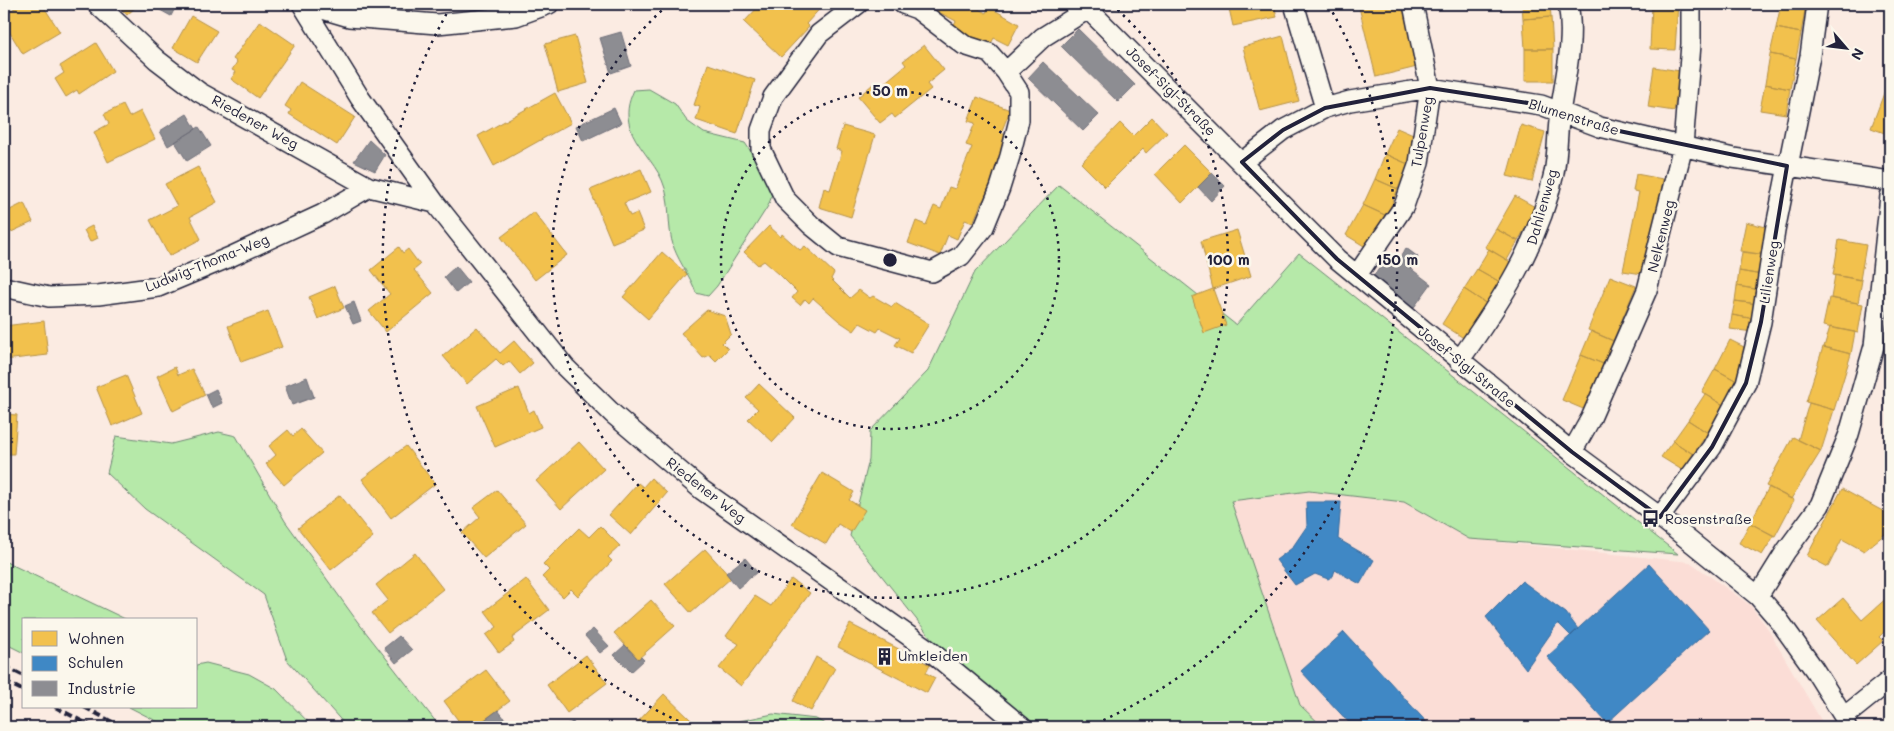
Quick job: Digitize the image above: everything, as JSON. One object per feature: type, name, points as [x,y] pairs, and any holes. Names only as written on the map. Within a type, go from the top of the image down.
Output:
[{"type":"street","name":"Riedener Weg","points":[[97,4],[157,60],[199,92],[369,187],[435,203]]},
{"type":"street","name":"Riedener Weg","points":[[304,4],[360,98],[435,203],[565,367],[613,414],[702,490],[929,650],[1022,727]]},
{"type":"street","points":[[304,4],[349,17],[437,24],[516,16],[548,4]]},
{"type":"street","points":[[858,4],[819,34],[773,97],[761,130],[761,149],[785,199],[811,225],[838,247],[932,272],[960,256],[984,227],[1000,188],[1010,156],[1019,120],[1019,92],[1006,72],[989,52],[964,45],[916,9],[903,4]]},
{"type":"street","name":"Tulpenweg","points":[[1357,275],[1404,206],[1419,163],[1430,88],[1412,4]]},
{"type":"street","name":"Dahlienweg","points":[[1459,360],[1494,311],[1529,251],[1554,173],[1560,112],[1568,74],[1568,4]]},
{"type":"street","name":"Nelkenweg","points":[[1572,452],[1591,418],[1647,290],[1683,146],[1691,44],[1691,4]]},
{"type":"street","name":"Lilienweg","points":[[1660,517],[1712,448],[1746,383],[1761,322],[1788,166],[1810,56],[1817,4]]},
{"type":"street","points":[[1006,72],[1043,38],[1089,5]]},
{"type":"street","name":"Josef-Sigl-Straße","points":[[1089,5],[1337,259],[1572,452],[1660,517],[1758,596],[1778,619],[1814,669],[1845,722]]},
{"type":"street","points":[[1294,5],[1325,108]]},
{"type":"street","name":"Blumenstraße","points":[[1242,162],[1283,130],[1325,108],[1350,101],[1430,88],[1541,105],[1600,127],[1733,158],[1890,181]]},
{"type":"street","name":"Ludwig-Thoma-Weg","points":[[4,287],[49,297],[98,295],[158,286],[230,257],[322,214],[369,187]]},
{"type":"street","points":[[1758,596],[1786,551],[1820,505],[1850,434],[1874,346],[1890,196]]},
{"type":"street","points":[[1845,722],[1890,680]]},
{"type":"highlighted area","points":[[1430,88],[1541,105],[1600,127],[1787,166],[1761,322],[1746,383],[1712,447],[1660,517],[1572,452],[1337,259],[1242,162],[1283,130],[1325,108]]},
{"type":"shaded area","points":[[1309,491],[1404,502],[1469,539],[1690,562],[1750,605],[1766,626],[1825,727],[1323,727],[1300,705],[1230,501]]},
{"type":"green space","points":[[649,89],[675,104],[687,121],[704,133],[745,143],[760,165],[773,193],[768,206],[717,286],[708,296],[696,293],[676,254],[670,231],[665,188],[659,173],[636,140],[630,127],[628,108],[634,90]]},
{"type":"green space","points":[[1059,185],[1236,325],[1299,253],[1678,554],[1469,539],[1404,502],[1309,491],[1231,501],[1300,705],[1323,727],[1002,727],[850,536],[869,460],[870,431],[928,371],[975,272]]},
{"type":"green space","points":[[219,432],[236,436],[285,521],[357,621],[440,727],[347,727],[287,660],[264,595],[145,509],[107,473],[116,436],[171,444]]},
{"type":"green space","points":[[4,561],[123,618],[22,618],[22,652],[4,643]]},
{"type":"green space","points":[[206,663],[249,674],[276,689],[313,727],[168,727],[131,708],[198,708],[198,665]]},
{"type":"green space","points":[[773,714],[816,719],[830,727],[729,727],[735,722]]},
{"type":"building: Wohnen","points":[[21,4],[42,4],[60,32],[23,54],[4,23],[4,15]]},
{"type":"building: Wohnen","points":[[117,4],[139,4],[127,15]]},
{"type":"building: Wohnen","points":[[761,4],[824,4],[806,24],[809,27],[781,57],[744,22]]},
{"type":"building: Wohnen","points":[[923,4],[969,4],[986,13],[989,7],[1019,24],[1008,45],[994,38],[989,47],[952,28],[956,21]]},
{"type":"building: Wohnen","points":[[1228,4],[1274,4],[1277,17],[1233,26]]},
{"type":"building: Wohnen","points":[[1371,4],[1402,4],[1417,67],[1376,77],[1359,7]]},
{"type":"building: Wohnen","points":[[1522,4],[1550,4],[1551,17],[1523,19]]},
{"type":"building: Wohnen","points":[[1652,4],[1678,4],[1675,50],[1650,49]]},
{"type":"building: Wohnen","points":[[1781,4],[1806,4],[1801,33],[1776,28]]},
{"type":"building: Wohnen","points":[[191,16],[217,31],[197,62],[173,48]]},
{"type":"building: Wohnen","points":[[1551,17],[1553,49],[1525,49],[1523,19]]},
{"type":"building: Wohnen","points":[[260,21],[295,45],[258,98],[231,79],[236,72],[232,70],[237,62],[233,59]]},
{"type":"building: Wohnen","points":[[1776,28],[1801,33],[1796,59],[1770,54]]},
{"type":"building: Wohnen","points":[[575,36],[588,83],[558,92],[545,44]]},
{"type":"building: Wohnen","points":[[1283,36],[1299,101],[1260,111],[1243,47]]},
{"type":"building: Wohnen","points":[[96,43],[113,71],[79,94],[77,90],[66,97],[55,79],[64,73],[60,66]]},
{"type":"building: Wohnen","points":[[924,45],[944,70],[927,84],[931,89],[895,118],[892,114],[880,123],[858,97],[873,84],[877,89],[906,65],[903,61]]},
{"type":"building: Wohnen","points":[[1525,49],[1553,49],[1553,81],[1525,81]]},
{"type":"building: Wohnen","points":[[1770,54],[1796,59],[1790,89],[1765,84]]},
{"type":"building: Wohnen","points":[[708,64],[755,80],[737,134],[696,120],[700,107],[694,105]]},
{"type":"building: Wohnen","points":[[1654,67],[1680,71],[1674,111],[1648,107]]},
{"type":"building: Wohnen","points":[[1890,77],[1890,135],[1871,128]]},
{"type":"building: Wohnen","points":[[300,82],[355,117],[337,145],[289,114],[291,110],[285,106]]},
{"type":"building: Wohnen","points":[[1765,84],[1790,89],[1786,114],[1760,110]]},
{"type":"building: Wohnen","points":[[555,93],[571,123],[494,166],[478,136]]},
{"type":"building: Wohnen","points":[[977,97],[1010,110],[1001,133],[1008,136],[988,203],[982,201],[973,223],[965,220],[957,239],[948,235],[940,255],[908,243],[916,221],[926,225],[934,206],[941,209],[949,187],[955,189],[972,147],[966,145],[975,123],[968,121]]},
{"type":"building: Wohnen","points":[[123,105],[129,117],[141,111],[155,139],[108,162],[94,132],[109,124],[104,114]]},
{"type":"building: Wohnen","points":[[1152,117],[1167,133],[1146,153],[1143,149],[1105,187],[1081,163],[1120,123],[1133,136]]},
{"type":"building: Wohnen","points":[[1521,125],[1545,132],[1532,182],[1507,176]]},
{"type":"building: Wohnen","points":[[843,126],[875,135],[851,217],[819,207],[824,188],[830,190],[842,151],[836,149]]},
{"type":"building: Wohnen","points":[[1397,128],[1420,138],[1408,164],[1385,154]]},
{"type":"building: Wohnen","points":[[1184,145],[1212,173],[1182,203],[1155,174]]},
{"type":"building: Wohnen","points":[[1385,154],[1408,164],[1398,189],[1375,179]]},
{"type":"building: Wohnen","points":[[198,167],[217,202],[190,217],[201,239],[169,256],[150,220],[177,206],[165,184]]},
{"type":"building: Wohnen","points":[[641,169],[651,192],[624,203],[630,216],[637,213],[644,230],[612,243],[590,190]]},
{"type":"building: Wohnen","points":[[1636,174],[1663,179],[1661,192],[1665,192],[1649,275],[1623,271],[1639,192],[1633,191]]},
{"type":"building: Wohnen","points":[[1375,179],[1398,189],[1387,216],[1363,205]]},
{"type":"building: Wohnen","points":[[1515,196],[1537,208],[1518,241],[1496,229]]},
{"type":"building: Wohnen","points":[[24,203],[33,222],[7,234],[4,228],[4,213]]},
{"type":"building: Wohnen","points":[[1363,205],[1387,216],[1369,249],[1346,235]]},
{"type":"building: Wohnen","points":[[534,212],[567,255],[535,280],[501,237]]},
{"type":"building: Wohnen","points":[[1746,222],[1770,228],[1766,255],[1740,251]]},
{"type":"building: Wohnen","points":[[92,226],[98,238],[90,242],[84,230]]},
{"type":"building: Wohnen","points":[[769,226],[781,237],[782,234],[800,250],[805,246],[834,273],[831,279],[850,298],[859,290],[870,298],[873,296],[892,307],[895,303],[929,324],[911,353],[895,345],[900,338],[880,328],[877,332],[860,323],[854,331],[839,321],[813,298],[809,303],[805,299],[800,305],[792,298],[797,292],[779,274],[764,261],[758,265],[744,252]]},
{"type":"building: Wohnen","points":[[1496,229],[1518,241],[1507,260],[1485,247]]},
{"type":"building: Wohnen","points":[[1237,230],[1251,276],[1213,289],[1201,241]]},
{"type":"building: Wohnen","points":[[1839,240],[1866,245],[1860,280],[1833,275]]},
{"type":"building: Wohnen","points":[[399,247],[403,253],[408,249],[420,265],[414,270],[433,293],[386,332],[369,311],[390,294],[371,270]]},
{"type":"building: Wohnen","points":[[1489,249],[1512,263],[1500,282],[1477,269]]},
{"type":"building: Wohnen","points":[[662,252],[687,274],[648,319],[623,297]]},
{"type":"building: Wohnen","points":[[1742,252],[1766,255],[1762,275],[1739,271]]},
{"type":"building: Wohnen","points":[[1477,269],[1500,282],[1487,304],[1464,289]]},
{"type":"building: Wohnen","points":[[1739,271],[1762,275],[1761,290],[1737,286]]},
{"type":"building: Wohnen","points":[[1835,275],[1862,280],[1858,303],[1831,298]]},
{"type":"building: Wohnen","points":[[1610,276],[1636,286],[1613,341],[1588,330]]},
{"type":"building: Wohnen","points":[[335,286],[344,308],[318,319],[309,297]]},
{"type":"building: Wohnen","points":[[1737,286],[1761,290],[1758,304],[1735,301]]},
{"type":"building: Wohnen","points":[[1213,289],[1226,325],[1204,333],[1192,297]]},
{"type":"building: Wohnen","points":[[1464,289],[1487,304],[1465,339],[1442,324]]},
{"type":"building: Wohnen","points":[[1829,298],[1863,304],[1858,333],[1823,326]]},
{"type":"building: Wohnen","points":[[1735,301],[1758,304],[1755,319],[1732,315]]},
{"type":"building: Wohnen","points":[[707,310],[725,316],[731,334],[722,343],[728,349],[716,361],[710,355],[703,358],[681,333]]},
{"type":"building: Wohnen","points":[[268,311],[282,347],[241,362],[228,326]]},
{"type":"building: Wohnen","points":[[1732,315],[1755,319],[1753,332],[1730,329]]},
{"type":"building: Wohnen","points":[[44,321],[48,355],[4,360],[4,326]]},
{"type":"building: Wohnen","points":[[477,327],[500,353],[514,341],[533,363],[520,374],[509,361],[503,366],[496,359],[467,384],[443,356]]},
{"type":"building: Wohnen","points":[[1830,327],[1855,332],[1851,354],[1824,347]]},
{"type":"building: Wohnen","points":[[1591,331],[1616,342],[1606,365],[1581,355]]},
{"type":"building: Wohnen","points":[[1730,340],[1752,351],[1737,381],[1715,369]]},
{"type":"building: Wohnen","points":[[1823,347],[1851,354],[1834,410],[1806,402]]},
{"type":"building: Wohnen","points":[[1581,355],[1606,365],[1588,411],[1562,400]]},
{"type":"building: Wohnen","points":[[175,367],[178,375],[192,369],[205,395],[173,411],[157,376]]},
{"type":"building: Wohnen","points":[[1715,369],[1737,381],[1725,406],[1702,392]]},
{"type":"building: Wohnen","points":[[126,375],[142,413],[112,426],[96,387]]},
{"type":"building: Wohnen","points":[[759,384],[795,418],[773,442],[748,419],[758,409],[746,398]]},
{"type":"building: Wohnen","points":[[519,388],[529,413],[534,410],[541,427],[495,447],[477,406]]},
{"type":"building: Wohnen","points":[[1705,394],[1725,406],[1708,433],[1688,420]]},
{"type":"building: Wohnen","points":[[1809,403],[1834,410],[1821,451],[1798,440]]},
{"type":"building: Wohnen","points":[[4,414],[17,415],[14,454],[4,454]]},
{"type":"building: Wohnen","points":[[1688,420],[1708,433],[1693,454],[1673,441]]},
{"type":"building: Wohnen","points":[[301,429],[322,453],[284,485],[266,464],[276,455],[269,446],[288,430],[293,436]]},
{"type":"building: Wohnen","points":[[1793,437],[1821,451],[1791,499],[1766,486]]},
{"type":"building: Wohnen","points":[[1673,441],[1693,454],[1682,470],[1661,457]]},
{"type":"building: Wohnen","points":[[579,442],[604,469],[561,509],[536,481]]},
{"type":"building: Wohnen","points":[[406,446],[435,484],[391,518],[362,479]]},
{"type":"building: Wohnen","points":[[822,473],[854,492],[849,500],[865,510],[851,532],[838,524],[826,544],[792,524]]},
{"type":"building: Wohnen","points":[[651,478],[667,493],[631,535],[609,515],[638,483],[643,487]]},
{"type":"building: Wohnen","points":[[1769,487],[1794,500],[1775,536],[1750,523]]},
{"type":"building: Wohnen","points":[[1842,489],[1890,515],[1890,530],[1864,551],[1842,539],[1828,567],[1807,556]]},
{"type":"building: Wohnen","points":[[497,490],[526,524],[484,558],[462,533],[480,517],[473,508]]},
{"type":"building: Wohnen","points":[[340,495],[373,537],[331,570],[298,528]]},
{"type":"building: Wohnen","points":[[1750,523],[1774,536],[1762,555],[1739,543]]},
{"type":"building: Wohnen","points":[[600,526],[620,546],[608,557],[612,561],[578,596],[571,589],[563,597],[542,577],[549,570],[543,564],[579,528],[589,537]]},
{"type":"building: Wohnen","points":[[705,549],[731,578],[691,613],[665,584]]},
{"type":"building: Wohnen","points":[[415,553],[443,589],[388,633],[372,613],[388,600],[376,585]]},
{"type":"building: Wohnen","points":[[526,579],[549,610],[512,638],[514,642],[499,653],[486,635],[497,627],[485,611]]},
{"type":"building: Wohnen","points":[[791,579],[810,593],[741,686],[719,668],[739,644],[726,636],[755,596],[771,606]]},
{"type":"building: Wohnen","points":[[1890,595],[1890,626],[1879,637],[1883,641],[1856,665],[1817,621],[1843,598],[1862,620]]},
{"type":"building: Wohnen","points":[[651,600],[675,626],[638,659],[614,633]]},
{"type":"building: Wohnen","name":"Umkleiden","points":[[850,624],[930,665],[926,673],[935,678],[927,693],[838,647]]},
{"type":"building: Wohnen","points":[[586,655],[607,683],[567,713],[547,685]]},
{"type":"building: Wohnen","points":[[816,657],[835,668],[811,711],[793,701]]},
{"type":"building: Wohnen","points":[[486,670],[510,701],[475,727],[463,727],[444,701]]},
{"type":"building: Wohnen","points":[[664,694],[691,720],[684,727],[633,727]]},
{"type":"building: Schulen","points":[[1306,502],[1341,502],[1338,539],[1374,560],[1360,584],[1335,570],[1333,576],[1328,579],[1315,574],[1295,585],[1276,560],[1292,548],[1307,526]]},
{"type":"building: Schulen","points":[[1649,564],[1709,630],[1607,723],[1547,657]]},
{"type":"building: Schulen","points":[[1522,581],[1566,613],[1578,629],[1571,636],[1558,623],[1526,669],[1486,617]]},
{"type":"building: Schulen","points":[[1344,632],[1431,727],[1353,727],[1301,671]]},
{"type":"building: Industrie","points":[[149,4],[177,4],[171,16]]},
{"type":"building: Industrie","points":[[1078,29],[1135,85],[1118,102],[1061,46]]},
{"type":"building: Industrie","points":[[621,32],[631,66],[611,73],[600,38]]},
{"type":"building: Industrie","points":[[1043,62],[1099,115],[1083,131],[1028,78]]},
{"type":"building: Industrie","points":[[614,108],[621,123],[583,141],[576,126]]},
{"type":"building: Industrie","points":[[187,114],[196,129],[168,146],[160,131]]},
{"type":"building: Industrie","points":[[199,127],[211,146],[187,161],[175,142]]},
{"type":"building: Industrie","points":[[369,140],[385,155],[375,171],[354,161]]},
{"type":"building: Industrie","points":[[1212,173],[1225,186],[1211,201],[1198,187]]},
{"type":"building: Industrie","points":[[1406,248],[1418,257],[1410,268],[1431,284],[1412,310],[1371,280],[1390,253],[1399,259]]},
{"type":"building: Industrie","points":[[456,266],[469,282],[456,293],[444,277]]},
{"type":"building: Industrie","points":[[354,302],[361,321],[353,324],[345,306]]},
{"type":"building: Industrie","points":[[307,377],[314,397],[292,405],[285,386]]},
{"type":"building: Industrie","points":[[216,389],[222,403],[212,408],[206,394]]},
{"type":"building: Industrie","points":[[745,558],[757,572],[738,588],[726,573]]},
{"type":"building: Industrie","points":[[593,629],[609,646],[600,653],[585,636]]},
{"type":"building: Industrie","points":[[399,636],[412,650],[396,663],[384,648]]},
{"type":"building: Industrie","points":[[625,645],[638,659],[641,657],[644,660],[631,672],[614,655]]},
{"type":"building: Industrie","points":[[498,710],[511,727],[480,727],[478,725]]},
{"type":"building: Industrie","points":[[573,722],[575,727],[561,727]]},
{"type":"railway","points":[[4,666],[22,675]]},
{"type":"railway","points":[[4,681],[22,690]]},
{"type":"railway","points":[[57,708],[93,727]]},
{"type":"railway","points":[[86,708],[122,727]]},
{"type":"place","name":"Rosenstraße","points":[[1651,519]]},
{"type":"place","name":"Umkleiden","points":[[884,656]]}]
